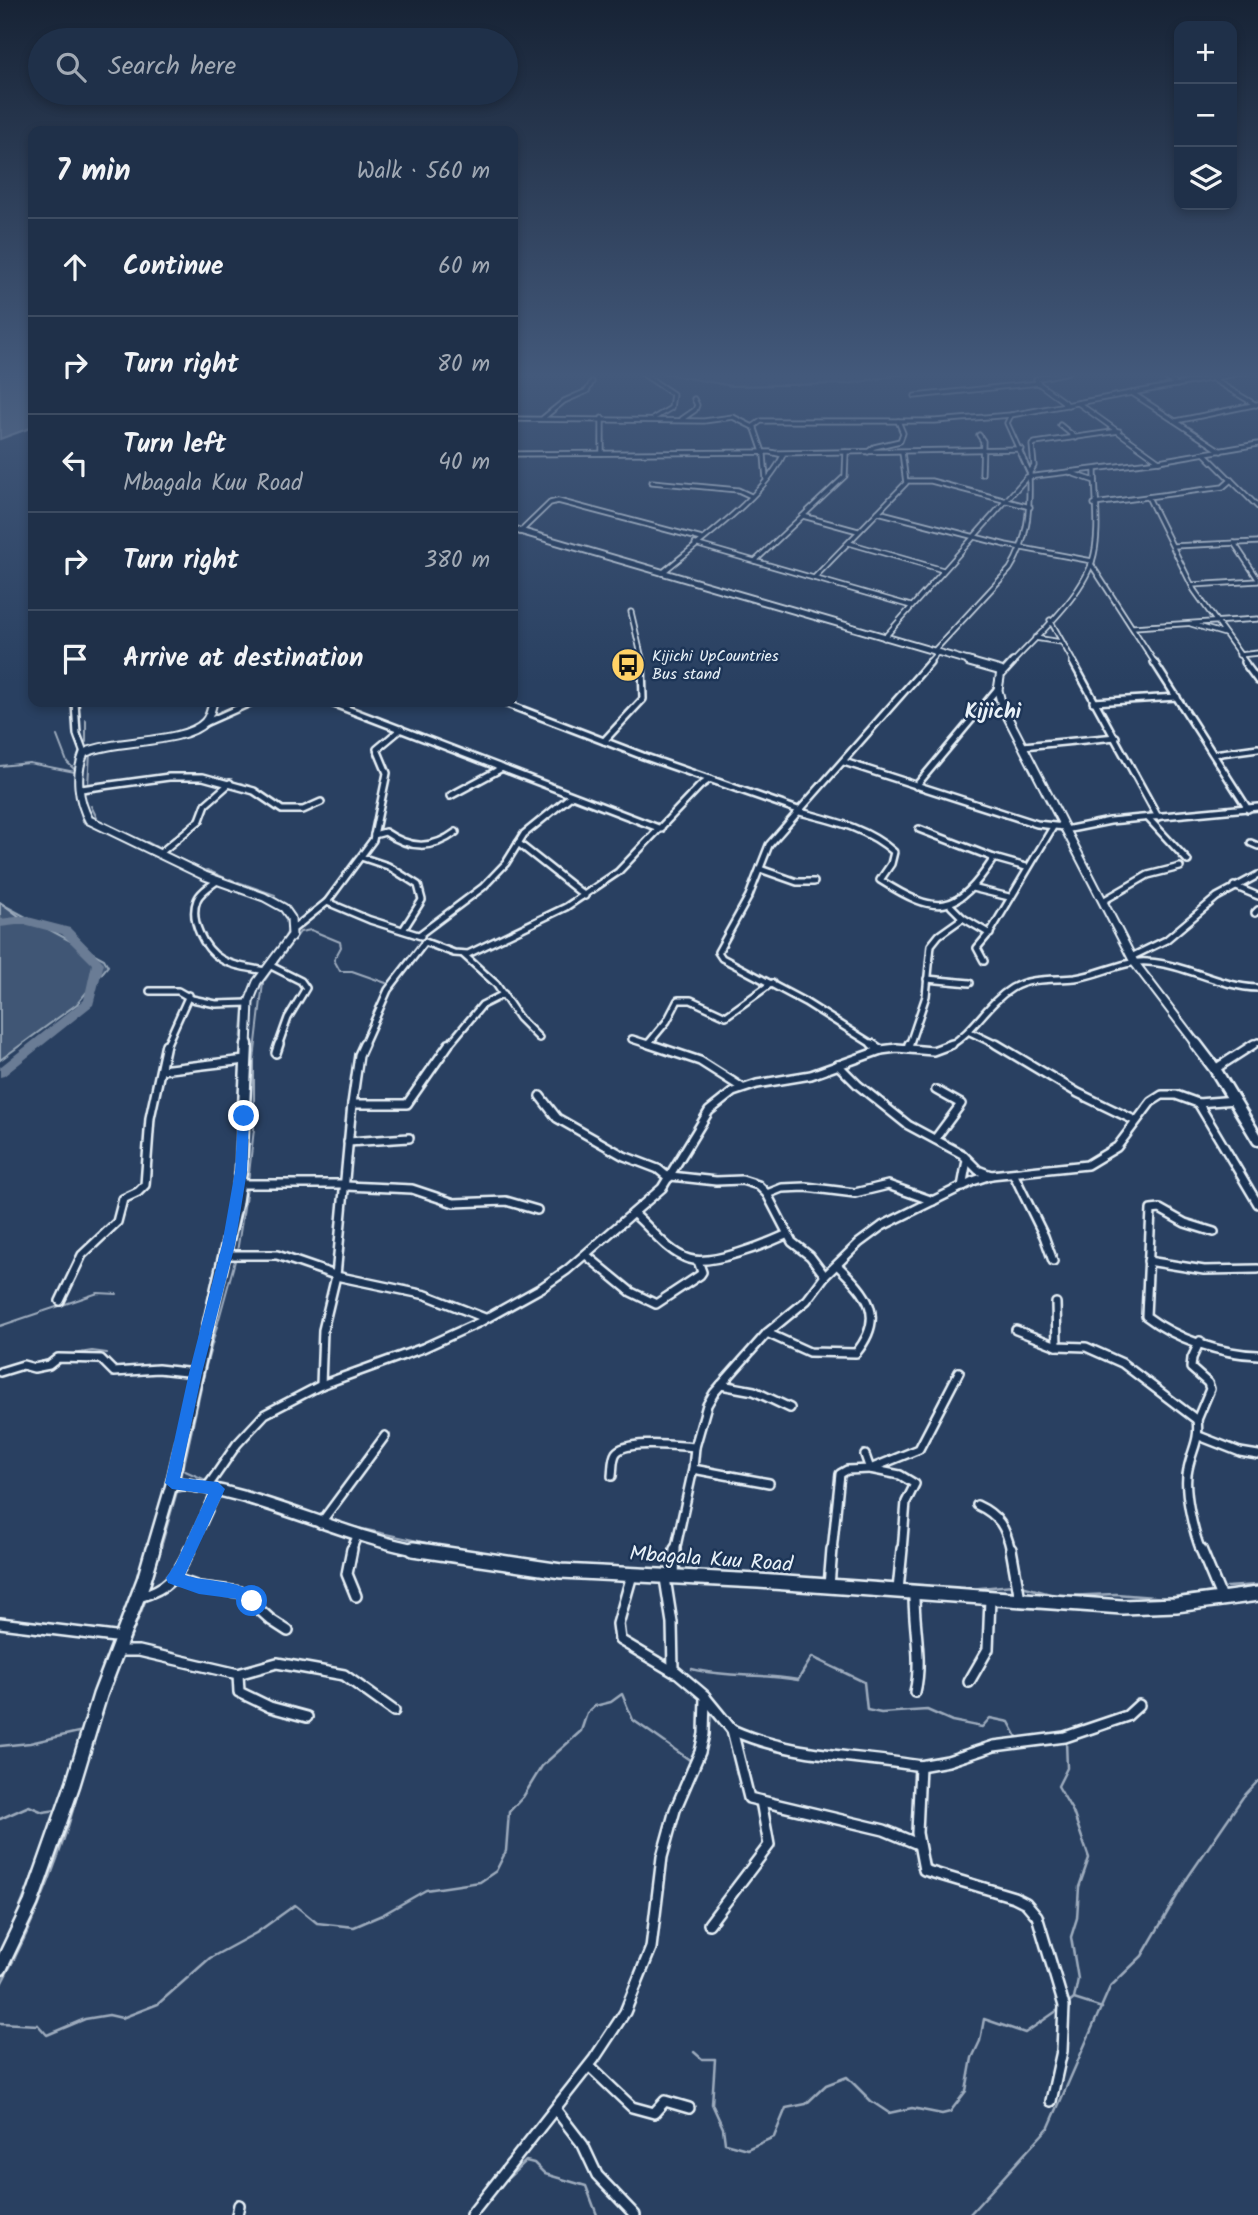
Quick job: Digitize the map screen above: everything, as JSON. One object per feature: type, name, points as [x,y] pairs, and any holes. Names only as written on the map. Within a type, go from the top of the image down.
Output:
[{"type":"street","points":[[662,573],[751,496],[769,475]]},
{"type":"street","points":[[755,561],[845,475]]},
{"type":"street","points":[[906,475],[907,481]]},
{"type":"street","points":[[884,638],[1030,475]]},
{"type":"street","points":[[881,1050],[772,983],[718,954],[761,869],[769,845],[1010,569],[1023,549],[1030,508],[1030,475]]},
{"type":"street","points":[[1077,475],[1095,481]]},
{"type":"street","points":[[1095,475],[1092,563],[1050,620],[1002,674],[999,687],[1002,706],[1133,960],[1215,1069],[1258,1140]]},
{"type":"street","points":[[1226,475],[1258,508]]},
{"type":"street","points":[[1225,486],[1231,480]]},
{"type":"street","points":[[814,578],[907,481],[930,481],[1030,508]]},
{"type":"street","points":[[652,482],[738,490],[751,496]]},
{"type":"street","points":[[1094,504],[1225,486],[1238,487]]},
{"type":"street","points":[[1148,497],[1192,585],[1258,681]]},
{"type":"street","points":[[518,528],[550,503],[558,501],[702,539]]},
{"type":"street","points":[[878,512],[972,537],[1092,563],[1248,809]]},
{"type":"street","points":[[803,516],[858,531]]},
{"type":"street","points":[[518,531],[884,638],[990,666],[1002,674]]},
{"type":"street","points":[[1192,585],[1258,580],[1234,542]]},
{"type":"street","points":[[1173,546],[1258,542]]},
{"type":"street","points":[[849,543],[943,570]]},
{"type":"street","points":[[695,544],[911,606]]},
{"type":"street","points":[[604,741],[643,699],[644,669],[631,612]]},
{"type":"street","points":[[1133,627],[1258,618]]},
{"type":"street","points":[[1050,620],[1158,817]]},
{"type":"street","points":[[1184,623],[1227,635]]},
{"type":"street","points":[[1035,638],[1061,642]]},
{"type":"street","points":[[1240,655],[1258,653]]},
{"type":"street","points":[[916,786],[999,687]]},
{"type":"street","points":[[1093,702],[1177,697]]},
{"type":"street","points":[[75,707],[78,734],[85,753]]},
{"type":"street","points":[[203,724],[211,707]]},
{"type":"street","points":[[0,1968],[31,1903],[137,1598],[172,1483],[195,1373],[226,1255],[239,1184],[249,1003],[252,991],[290,938],[292,930],[290,918],[279,904],[217,881],[89,820],[85,813],[81,789],[80,764],[85,753],[105,745],[175,735],[241,707]]},
{"type":"street","points":[[342,707],[661,829]]},
{"type":"street","points":[[515,707],[706,778],[865,831],[882,840],[894,852],[894,857],[880,880],[917,902],[951,906],[963,918],[990,934]]},
{"type":"street","points":[[292,930],[327,902],[374,835],[387,773],[377,749],[401,729]]},
{"type":"street","points":[[1023,746],[1115,737]]},
{"type":"street","points":[[1214,754],[1258,748]]},
{"type":"street","points":[[844,762],[1065,829],[1110,821],[1258,807]]},
{"type":"street","points":[[450,796],[502,768]]},
{"type":"street","points":[[81,789],[126,785],[169,777],[208,777],[263,795],[272,805],[282,809],[304,810],[321,802]]},
{"type":"street","points":[[464,955],[490,946],[585,896],[618,872],[706,778]]},
{"type":"street","points":[[159,854],[200,820],[206,804],[230,783]]},
{"type":"street","points":[[419,935],[483,887],[506,863],[532,826],[571,796]]},
{"type":"street","points":[[1148,818],[1188,860]]},
{"type":"street","points":[[984,961],[977,948],[990,934],[1026,867],[1053,827]]},
{"type":"street","points":[[919,829],[994,858],[1026,867]]},
{"type":"street","points":[[374,835],[384,832],[407,845],[428,848],[456,832]]},
{"type":"street","points":[[518,843],[585,896]]},
{"type":"street","points":[[1251,843],[1258,846]]},
{"type":"street","points":[[361,857],[388,866],[418,885],[422,900],[403,930]]},
{"type":"street","points":[[951,906],[972,888],[994,858]]},
{"type":"street","points":[[1103,901],[1148,875],[1180,867]]},
{"type":"street","points":[[761,869],[797,882],[814,882]]},
{"type":"street","points":[[137,1598],[159,1591],[181,1568],[213,1487],[259,1419],[321,1385],[422,1348],[541,1288],[586,1255],[634,1214],[670,1177],[715,1099],[741,1087],[810,1075],[881,1050],[939,1050],[970,1032],[1003,995],[1025,982],[1088,976],[1133,960],[1173,935],[1208,904],[1234,886],[1258,875]]},
{"type":"street","points":[[217,881],[198,897],[195,910],[206,945],[226,961],[267,968],[301,981],[306,988],[288,1018],[276,1053]]},
{"type":"street","points":[[1234,886],[1258,896]]},
{"type":"street","points":[[972,888],[1009,897]]},
{"type":"street","points":[[327,902],[370,920],[419,935],[425,942],[464,955],[485,972],[504,994],[516,1017],[539,1038]]},
{"type":"street","points":[[908,1048],[922,1010],[934,939],[963,918]]},
{"type":"street","points":[[321,1385],[323,1330],[335,1276],[359,1055],[393,982],[425,942]]},
{"type":"street","points":[[1133,960],[1172,967],[1222,985],[1258,988]]},
{"type":"street","points":[[927,979],[970,983]]},
{"type":"street","points":[[648,1044],[671,1014],[672,1006],[678,1000],[689,998],[720,1016],[726,1016],[772,983]]},
{"type":"street","points":[[150,991],[178,991],[192,999],[216,1004],[249,1003]]},
{"type":"street","points":[[352,1104],[407,1104],[461,1028],[482,1005],[504,994]]},
{"type":"street","points":[[60,1301],[82,1255],[117,1222],[123,1199],[145,1186],[149,1135],[162,1056],[170,1032],[189,995]]},
{"type":"street","points":[[970,1032],[1007,1049],[1068,1088],[1113,1107],[1136,1121]]},
{"type":"street","points":[[632,1039],[705,1063],[741,1087]]},
{"type":"street","points":[[1215,1069],[1257,1043]]},
{"type":"street","points":[[161,1070],[245,1060]]},
{"type":"street","points":[[838,1065],[908,1125],[967,1158],[978,1170],[991,1175],[1014,1175],[1087,1165],[1117,1147],[1151,1101],[1162,1095],[1176,1095],[1198,1103],[1235,1100]]},
{"type":"street","points":[[935,1139],[961,1104],[936,1090]]},
{"type":"street","points":[[540,1096],[557,1118],[624,1156],[658,1169],[670,1177],[747,1180],[758,1185],[767,1194],[788,1234],[825,1276]]},
{"type":"street","points":[[1198,1103],[1258,1204]]},
{"type":"street","points":[[348,1142],[409,1138]]},
{"type":"street","points":[[962,1187],[967,1175],[967,1158]]},
{"type":"street","points":[[675,1672],[670,1578],[675,1542],[693,1469],[695,1447],[707,1405],[720,1385],[767,1333],[807,1300],[825,1276],[859,1244],[882,1226],[991,1175]]},
{"type":"street","points":[[1014,1175],[1044,1236],[1053,1261]]},
{"type":"street","points":[[239,1184],[412,1189],[454,1203],[506,1201],[537,1210]]},
{"type":"street","points":[[767,1194],[782,1188],[806,1187],[862,1192],[888,1185],[933,1201]]},
{"type":"street","points":[[1214,1232],[1185,1223],[1155,1208],[1151,1210],[1146,1316],[1163,1328],[1200,1341],[1238,1354],[1258,1355]]},
{"type":"street","points":[[634,1214],[672,1248],[698,1261],[746,1250],[788,1234]]},
{"type":"street","points":[[226,1255],[277,1255],[335,1276],[426,1295],[485,1318]]},
{"type":"street","points":[[586,1255],[631,1292],[656,1304],[700,1275],[702,1272],[698,1261]]},
{"type":"street","points":[[1148,1261],[1204,1270],[1258,1269]]},
{"type":"street","points":[[767,1333],[808,1352],[856,1353],[872,1327],[873,1315],[865,1293],[838,1266]]},
{"type":"street","points":[[1056,1303],[1057,1346]]},
{"type":"street","points":[[1016,1330],[1057,1346],[1086,1346],[1122,1363],[1197,1420]]},
{"type":"street","points":[[1200,1341],[1192,1358],[1191,1368],[1208,1383],[1210,1389],[1197,1420],[1199,1436],[1187,1471],[1188,1491],[1195,1536],[1222,1599]]},
{"type":"street","points":[[0,1372],[23,1365],[33,1368],[48,1365],[62,1358],[95,1357],[105,1361],[114,1371],[158,1368],[195,1373]]},
{"type":"street","points":[[870,1469],[919,1449],[959,1372]]},
{"type":"street","points":[[720,1385],[754,1391],[790,1408]]},
{"type":"street","points":[[320,1524],[386,1436]]},
{"type":"street","points":[[1199,1436],[1240,1452],[1258,1455]]},
{"type":"street","points":[[612,1476],[615,1454],[619,1450],[640,1445],[695,1447]]},
{"type":"street","points":[[865,1455],[870,1469]]},
{"type":"street","points":[[693,1469],[769,1483]]},
{"type":"street","points":[[829,1588],[840,1474],[847,1470],[870,1469],[896,1474],[915,1484],[906,1502],[898,1592]]},
{"type":"street","name":"Mbagala Kuu Road","points":[[172,1483],[213,1487],[384,1544],[468,1559],[561,1571],[914,1591],[1122,1607],[1176,1605],[1258,1594]]},
{"type":"street","points":[[977,1505],[988,1510],[1004,1526],[1020,1599]]},
{"type":"street","points":[[356,1596],[346,1578],[357,1536]]},
{"type":"street","points":[[632,1575],[618,1624],[621,1642],[675,1672],[705,1696],[732,1730],[746,1794],[752,1800],[884,1830],[918,1844]]},
{"type":"street","points":[[173,1578],[199,1587],[240,1592],[271,1620],[288,1631]]},
{"type":"street","points":[[914,1591],[913,1619],[920,1661],[915,1692]]},
{"type":"street","points":[[969,1682],[988,1649],[990,1597]]},
{"type":"street","points":[[0,1623],[122,1638]]},
{"type":"street","points":[[117,1651],[139,1651],[238,1674],[277,1663],[344,1675],[394,1710]]},
{"type":"street","points":[[238,1674],[239,1692],[271,1707],[307,1717]]},
{"type":"street","points":[[471,2215],[589,2066],[625,2012],[651,1948],[662,1857],[675,1810],[700,1752],[704,1734],[705,1696]]},
{"type":"street","points":[[732,1730],[818,1755],[920,1766],[947,1761],[994,1746],[1065,1737],[1127,1716],[1139,1705]]},
{"type":"street","points":[[920,1766],[918,1844],[919,1861],[926,1872],[1014,1897],[1026,1903],[1037,1916],[1064,2006],[1062,2051],[1052,2101]]},
{"type":"street","points":[[709,1924],[769,1845],[761,1801]]},
{"type":"street","points":[[589,2066],[639,2111],[654,2113],[665,2101],[689,2108]]},
{"type":"street","points":[[556,2109],[583,2145],[597,2175],[635,2215]]},
{"type":"shaded area","points":[[0,903],[104,959],[108,966],[77,1004],[0,1060]]},
{"type":"waterway","points":[[86,720],[86,742]]},
{"type":"waterway","points":[[57,736],[67,762],[76,771]]},
{"type":"waterway","points":[[88,785],[90,753]]},
{"type":"waterway","points":[[0,766],[29,763],[75,772]]},
{"type":"waterway","points":[[79,805],[83,822],[129,843]]},
{"type":"waterway","points":[[91,806],[98,820]]},
{"type":"waterway","points":[[147,842],[160,849]]},
{"type":"waterway","points":[[166,853],[199,868]]},
{"type":"waterway","points":[[207,870],[225,878]]},
{"type":"waterway","points":[[230,879],[234,881]]},
{"type":"waterway","points":[[238,882],[275,895]]},
{"type":"waterway","points":[[0,902],[24,920]]},
{"type":"waterway","points":[[279,947],[288,931],[286,917]]},
{"type":"waterway","points":[[0,923],[24,920],[66,931],[98,963],[89,1002],[0,1073]]},
{"type":"waterway","points":[[276,965],[300,932],[311,930],[340,942],[341,947],[334,960],[340,971],[352,971],[386,983]]},
{"type":"waterway","points":[[265,980],[272,970]]},
{"type":"waterway","points":[[248,1183],[254,1129],[254,1060],[263,983]]},
{"type":"waterway","points":[[240,1058],[244,1007]]},
{"type":"waterway","points":[[235,1180],[240,1064]]},
{"type":"waterway","points":[[237,1252],[247,1188]]},
{"type":"waterway","points":[[208,1481],[183,1470],[206,1366],[236,1257]]},
{"type":"waterway","points":[[0,1326],[98,1293],[117,1294]]},
{"type":"waterway","points":[[67,1355],[92,1351],[107,1353]]},
{"type":"waterway","points":[[33,1364],[51,1359]]},
{"type":"waterway","points":[[159,1511],[178,1435]]},
{"type":"waterway","points":[[160,1551],[177,1492],[189,1490]]},
{"type":"waterway","points":[[231,1498],[256,1505]]},
{"type":"waterway","points":[[284,1514],[351,1538]]},
{"type":"waterway","points":[[345,1525],[445,1547]]},
{"type":"waterway","points":[[357,1540],[397,1551]]},
{"type":"waterway","points":[[149,1590],[161,1549]]},
{"type":"waterway","points":[[390,1549],[409,1554]]},
{"type":"waterway","points":[[970,1589],[1013,1585]]},
{"type":"waterway","points":[[1227,1587],[1258,1585]]},
{"type":"waterway","points":[[1022,1586],[1057,1596]]},
{"type":"waterway","points":[[1062,1596],[1116,1594],[1166,1598],[1213,1592]]},
{"type":"waterway","points":[[126,1649],[146,1599]]},
{"type":"waterway","points":[[692,1669],[718,1674],[798,1680],[812,1657],[864,1682],[867,1710],[881,1713],[927,1710],[952,1721],[982,1727],[990,1718],[1009,1722],[1017,1737],[1022,1739]]},
{"type":"waterway","points":[[100,1717],[114,1676]]},
{"type":"waterway","points":[[0,2023],[38,2025],[47,2035],[85,2019],[109,2015],[122,2018],[158,2004],[210,1958],[256,1933],[295,1905],[317,1923],[354,1927],[382,1915],[426,1890],[480,1882],[496,1871],[506,1851],[509,1812],[523,1797],[542,1766],[581,1731],[587,1713],[595,1706],[611,1702],[622,1694],[633,1720],[691,1761]]},
{"type":"waterway","points":[[0,1746],[30,1743],[83,1731]]},
{"type":"waterway","points":[[1066,1740],[1067,1768],[1058,1786],[1073,1812],[1089,1858],[1079,1887],[1077,1918],[1071,1937],[1078,1979],[1074,1999]]},
{"type":"waterway","points":[[0,1986],[50,1879],[85,1766]]},
{"type":"waterway","points":[[1101,2008],[1110,1987],[1142,1956],[1188,1877],[1243,1797],[1258,1781]]},
{"type":"waterway","points":[[0,1819],[29,1806],[43,1812],[57,1810]]},
{"type":"waterway","points":[[10,1933],[49,1834]]},
{"type":"waterway","points":[[1069,2003],[1074,1999]]},
{"type":"waterway","points":[[1074,1999],[1101,2008]]},
{"type":"waterway","points":[[694,2052],[702,2059],[715,2059],[712,2104],[723,2128],[725,2143],[747,2149],[774,2137],[786,2108],[806,2104],[826,2085],[847,2077],[871,2101],[889,2113],[912,2108],[942,2114],[950,2112],[966,2091],[972,2058],[980,2041],[984,2019],[1025,2033],[1061,2008]]},
{"type":"waterway","points":[[969,2215],[1049,2127],[1101,2008]]},
{"type":"waterway","points":[[508,2178],[526,2161],[534,2163],[545,2174],[586,2186],[597,2215]]},
{"type":"place","name":"Kijichi UpCountries Bus stand","points":[[628,665]]},
{"type":"district","name":"Kijichi","points":[[993,712]]},
{"type":"route","points":[[244,1116],[241,1171],[229,1245],[195,1373],[172,1483],[218,1489],[178,1574],[173,1578],[199,1587],[240,1592],[252,1601]]}]
